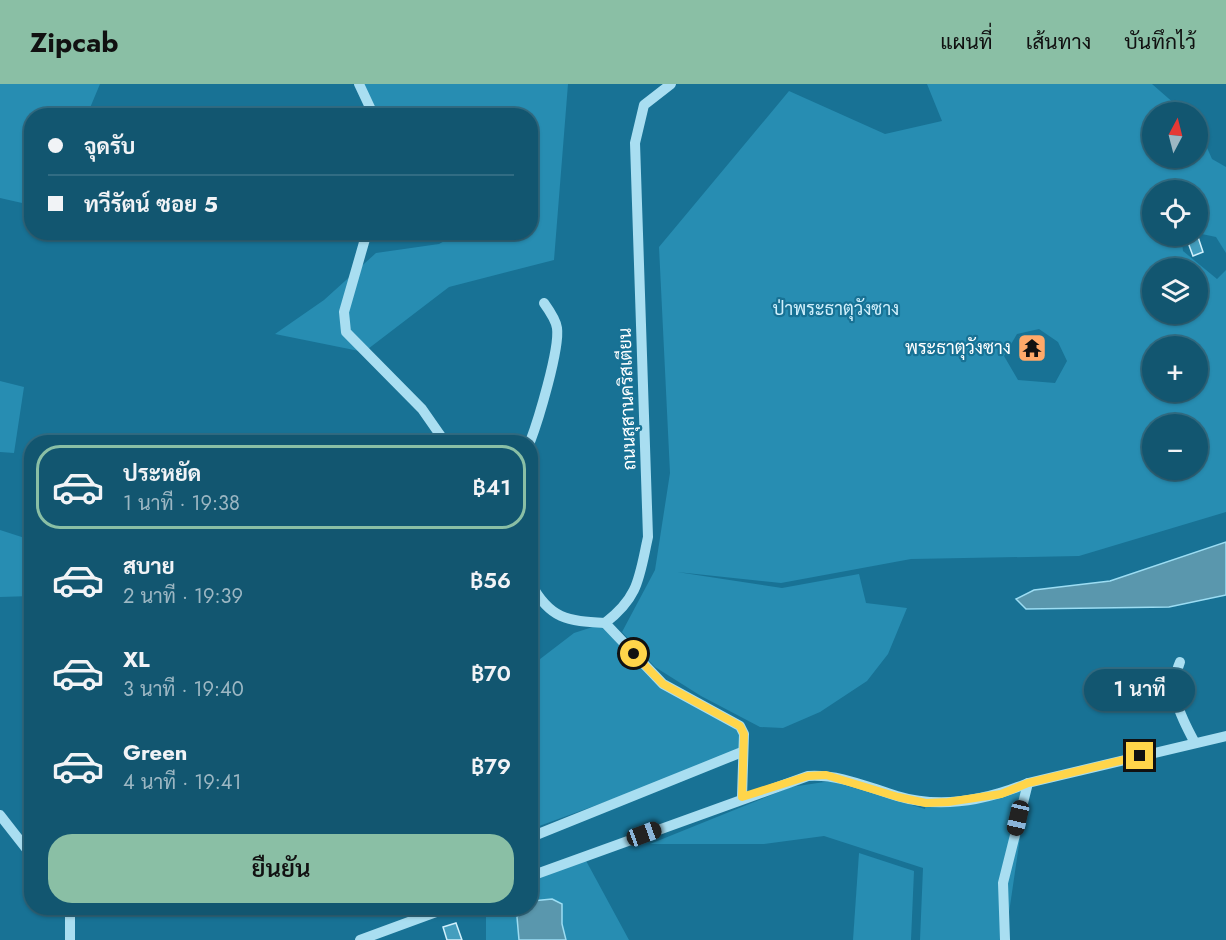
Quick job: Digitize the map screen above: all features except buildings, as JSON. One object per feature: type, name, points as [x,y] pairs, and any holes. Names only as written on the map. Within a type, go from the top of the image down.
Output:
[{"type":"street","points":[[359,84],[370,108]]},
{"type":"street","name":"ถนนสุสานคริสเตียน","points":[[604,623],[625,607],[638,582],[648,537],[635,142],[644,105],[671,84]]},
{"type":"street","points":[[365,240],[345,312],[346,332],[357,346],[395,380],[422,409],[440,435]]},
{"type":"street","points":[[532,435],[543,402],[557,339],[557,327],[544,303]]},
{"type":"street","points":[[538,596],[542,603],[570,622],[604,623],[663,684],[740,726],[744,734],[742,797]]},
{"type":"street","points":[[1180,662],[1174,687],[1176,707],[1195,743]]},
{"type":"street","points":[[538,873],[742,797],[808,776],[826,775],[926,803],[1001,794],[1028,783],[1226,736]]},
{"type":"street","points":[[538,834],[742,752]]},
{"type":"street","points":[[1005,940],[1003,883],[1028,783]]},
{"type":"street","points":[[0,815],[24,846]]},
{"type":"street","points":[[70,915],[70,940]]},
{"type":"street","points":[[360,940],[428,915]]},
{"type":"green space","points":[[0,84],[100,84],[90,108],[24,108],[24,203],[0,198]]},
{"type":"green space","points":[[359,84],[568,84],[554,260],[449,287],[364,352],[275,334],[324,300],[376,253],[439,244],[446,240],[538,240],[538,108],[371,108]]},
{"type":"green space","name":"ป่าพระธาตุวังซาง","points":[[927,84],[1152,84],[1173,102],[1142,102],[1142,168],[1208,168],[1208,150],[1212,159],[1226,167],[1226,253],[1216,237],[1208,235],[1208,180],[1142,180],[1142,246],[1182,246],[1183,251],[1192,258],[1142,258],[1142,324],[1208,324],[1208,272],[1217,279],[1226,270],[1226,512],[1079,556],[911,559],[781,583],[677,572],[782,588],[859,574],[866,603],[907,608],[888,654],[867,681],[820,712],[783,728],[760,727],[701,696],[655,667],[622,632],[655,570],[670,473],[659,247],[789,91],[885,134],[942,121]],"holes":[[[1039,329],[1058,342],[1067,361],[1055,383],[1018,380],[1004,356],[1017,334]]]},
{"type":"green space","points":[[0,381],[24,387],[14,453],[0,452]]},
{"type":"green space","points":[[0,530],[24,538],[24,596],[0,597]]},
{"type":"green space","points":[[605,623],[663,684],[740,726],[742,752],[538,826],[538,661],[574,633]]},
{"type":"green space","points":[[831,781],[925,809],[926,803],[1028,783],[1005,940],[920,940],[923,868],[824,836],[764,844],[650,844],[791,787]]},
{"type":"green space","points":[[859,853],[914,871],[911,940],[853,940]]},
{"type":"green space","points":[[584,857],[629,940],[486,940],[486,915],[538,915],[538,873]]},
{"type":"shaded area","points":[[1226,542],[1226,595],[1169,607],[1026,609],[1016,599],[1034,590],[1110,581]]},
{"type":"shaded area","points":[[552,899],[562,904],[562,924],[566,940],[519,940],[517,917],[519,915],[538,915],[538,900]]},
{"type":"place","name":"พระธาตุวังซาง","points":[[1032,348]]},
{"type":"route","points":[[634,654],[663,684],[740,726],[744,734],[742,797],[808,776],[826,775],[850,780],[898,797],[926,803],[948,802],[1001,794],[1028,783],[1140,756]]}]
